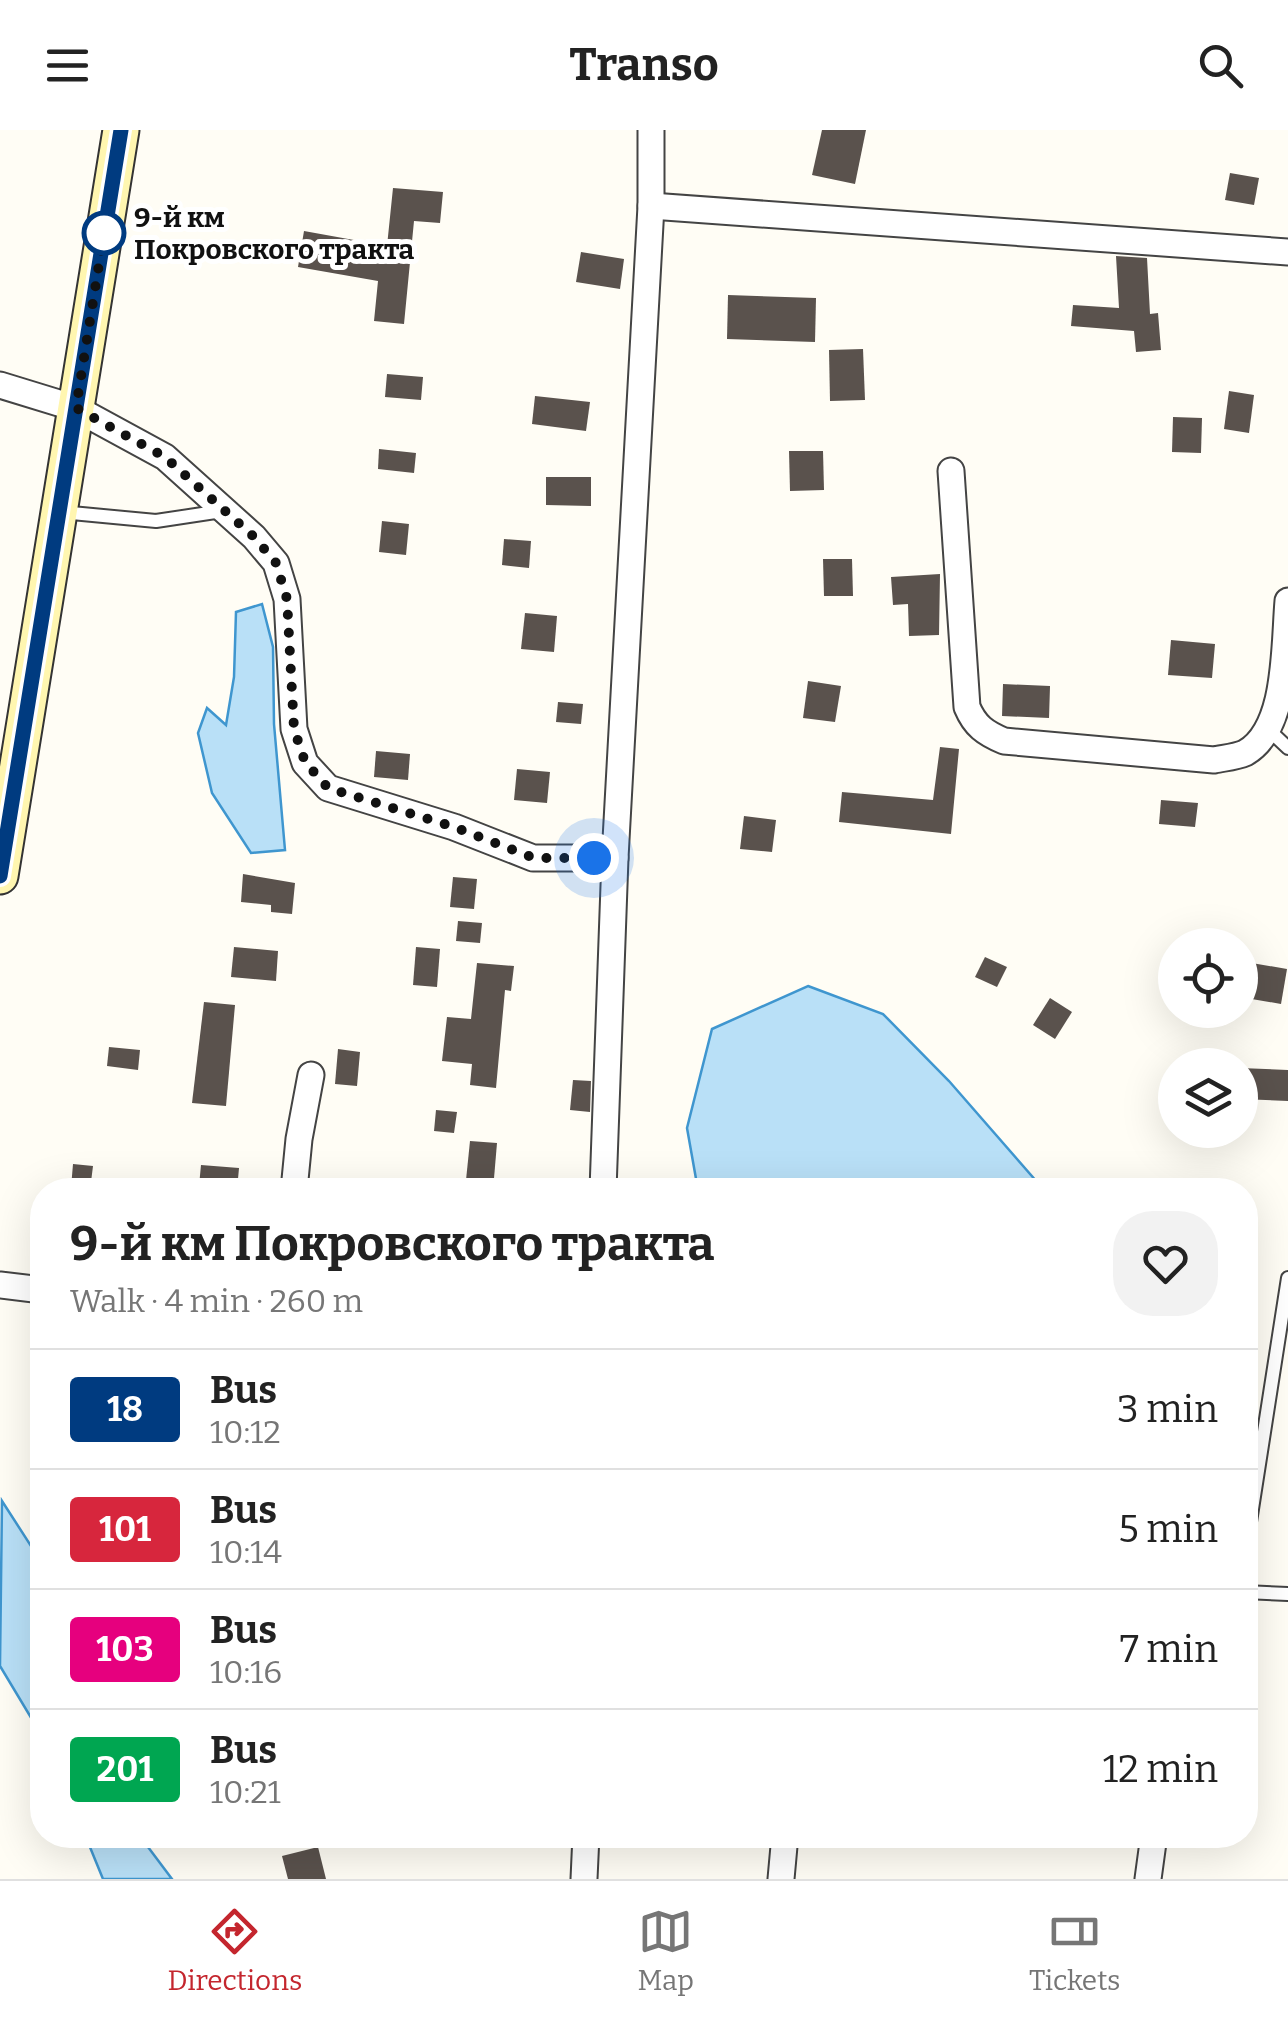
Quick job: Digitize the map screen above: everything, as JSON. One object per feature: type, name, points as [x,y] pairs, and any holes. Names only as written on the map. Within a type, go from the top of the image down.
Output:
[{"type":"main road","points":[[0,876],[121,130]]},
{"type":"street","points":[[603,1178],[615,858],[651,206],[651,130]]},
{"type":"street","points":[[651,206],[1288,252]]},
{"type":"street","points":[[0,385],[76,408],[165,457],[254,537],[276,563],[287,599],[294,729],[305,762],[328,788],[454,827],[534,858],[615,858]]},
{"type":"street","points":[[951,470],[967,706],[974,722],[985,733],[1004,741],[1214,760],[1278,739],[1288,601]]},
{"type":"street","points":[[295,1178],[311,1075]]},
{"type":"street","points":[[0,1285],[30,1289]]},
{"type":"street","points":[[584,1879],[585,1848]]},
{"type":"street","points":[[780,1879],[784,1848]]},
{"type":"street","points":[[1148,1879],[1152,1848]]},
{"type":"lane","points":[[60,512],[156,521],[222,511]]},
{"type":"lane","points":[[1258,1471],[1288,1278]]},
{"type":"lane","points":[[1258,1593],[1288,1594]]},
{"type":"water","points":[[262,604],[273,647],[274,724],[285,850],[251,853],[212,793],[198,733],[207,708],[226,725],[234,677],[236,612]]},
{"type":"water","points":[[808,986],[883,1014],[949,1081],[1034,1178],[696,1178],[687,1128],[712,1029]]},
{"type":"water","points":[[2,1501],[30,1544],[30,1716],[0,1666]]},
{"type":"water","points":[[90,1848],[149,1848],[172,1879],[103,1879]]},
{"type":"building","points":[[822,130],[866,130],[855,184],[812,175]]},
{"type":"building","points":[[1230,173],[1259,178],[1254,205],[1225,200]]},
{"type":"building","points":[[393,188],[443,192],[440,223],[414,221],[404,324],[374,321],[378,281],[298,267],[304,231],[387,246]]},
{"type":"building","points":[[581,252],[624,259],[620,289],[576,282]]},
{"type":"building","points":[[1116,256],[1147,258],[1150,314],[1158,313],[1161,350],[1136,352],[1134,331],[1071,326],[1073,305],[1119,308]]},
{"type":"building","points":[[728,295],[816,298],[815,342],[727,339]]},
{"type":"building","points":[[863,349],[865,400],[830,401],[829,350]]},
{"type":"building","points":[[387,374],[423,377],[421,400],[385,397]]},
{"type":"building","points":[[1229,391],[1254,395],[1249,433],[1224,429]]},
{"type":"building","points":[[535,396],[590,402],[586,431],[532,424]]},
{"type":"building","points":[[1173,417],[1202,418],[1201,453],[1172,452]]},
{"type":"building","points":[[379,449],[416,453],[414,473],[378,469]]},
{"type":"building","points":[[789,451],[823,451],[824,490],[790,491]]},
{"type":"building","points":[[546,477],[591,477],[591,506],[546,505]]},
{"type":"building","points":[[382,521],[409,524],[406,555],[379,552]]},
{"type":"building","points":[[504,539],[531,541],[529,568],[502,565]]},
{"type":"building","points":[[823,559],[852,559],[853,596],[824,596]]},
{"type":"building","points":[[940,574],[939,635],[909,636],[908,604],[893,605],[891,577]]},
{"type":"building","points":[[525,613],[557,616],[554,652],[521,649]]},
{"type":"building","points":[[1171,640],[1215,644],[1212,678],[1168,675]]},
{"type":"building","points":[[808,681],[841,686],[835,722],[803,718]]},
{"type":"building","points":[[1003,684],[1050,686],[1049,718],[1002,716]]},
{"type":"building","points":[[558,702],[583,704],[581,724],[556,722]]},
{"type":"building","points":[[940,747],[959,749],[951,834],[839,822],[842,792],[933,800]]},
{"type":"building","points":[[376,751],[410,754],[408,780],[374,777]]},
{"type":"building","points":[[517,769],[550,772],[547,803],[514,800]]},
{"type":"building","points":[[1161,800],[1198,803],[1195,827],[1159,824]]},
{"type":"building","points":[[744,816],[776,820],[772,852],[740,849]]},
{"type":"building","points":[[243,874],[295,883],[292,914],[271,912],[271,905],[241,902]]},
{"type":"building","points":[[453,877],[477,879],[474,909],[450,907]]},
{"type":"building","points":[[458,921],[482,923],[480,943],[456,941]]},
{"type":"building","points":[[234,947],[278,951],[276,981],[231,977]]},
{"type":"building","points":[[416,947],[440,949],[437,987],[413,985]]},
{"type":"building","points":[[985,957],[1007,967],[997,987],[975,977]]},
{"type":"building","points":[[477,963],[514,966],[511,991],[505,990],[496,1088],[470,1085],[472,1064],[442,1061],[447,1017],[471,1019]]},
{"type":"building","points":[[1258,964],[1287,969],[1281,1004],[1258,1000]]},
{"type":"building","points":[[1050,998],[1072,1012],[1055,1039],[1033,1025]]},
{"type":"building","points":[[204,1002],[235,1005],[226,1106],[192,1103]]},
{"type":"building","points":[[109,1047],[140,1050],[138,1070],[107,1066]]},
{"type":"building","points":[[338,1049],[360,1052],[357,1086],[335,1084]]},
{"type":"building","points":[[1258,1069],[1288,1070],[1288,1101],[1258,1100]]},
{"type":"building","points":[[573,1080],[591,1081],[590,1112],[570,1110]]},
{"type":"building","points":[[436,1110],[457,1112],[454,1133],[434,1131]]},
{"type":"building","points":[[470,1141],[497,1143],[494,1178],[466,1178]]},
{"type":"building","points":[[73,1164],[93,1166],[92,1178],[72,1178]]},
{"type":"building","points":[[201,1165],[239,1168],[238,1178],[200,1178]]},
{"type":"building","points":[[318,1848],[326,1879],[288,1879],[282,1856]]},
{"type":"bus line","name":"18","points":[[0,876],[121,130]]},
{"type":"place","name":"9-й км Покровского тракта","points":[[104,233]]},
{"type":"route","points":[[104,233],[76,408],[165,457],[254,537],[276,563],[287,599],[294,729],[305,762],[328,788],[454,827],[534,858],[594,858]]}]
